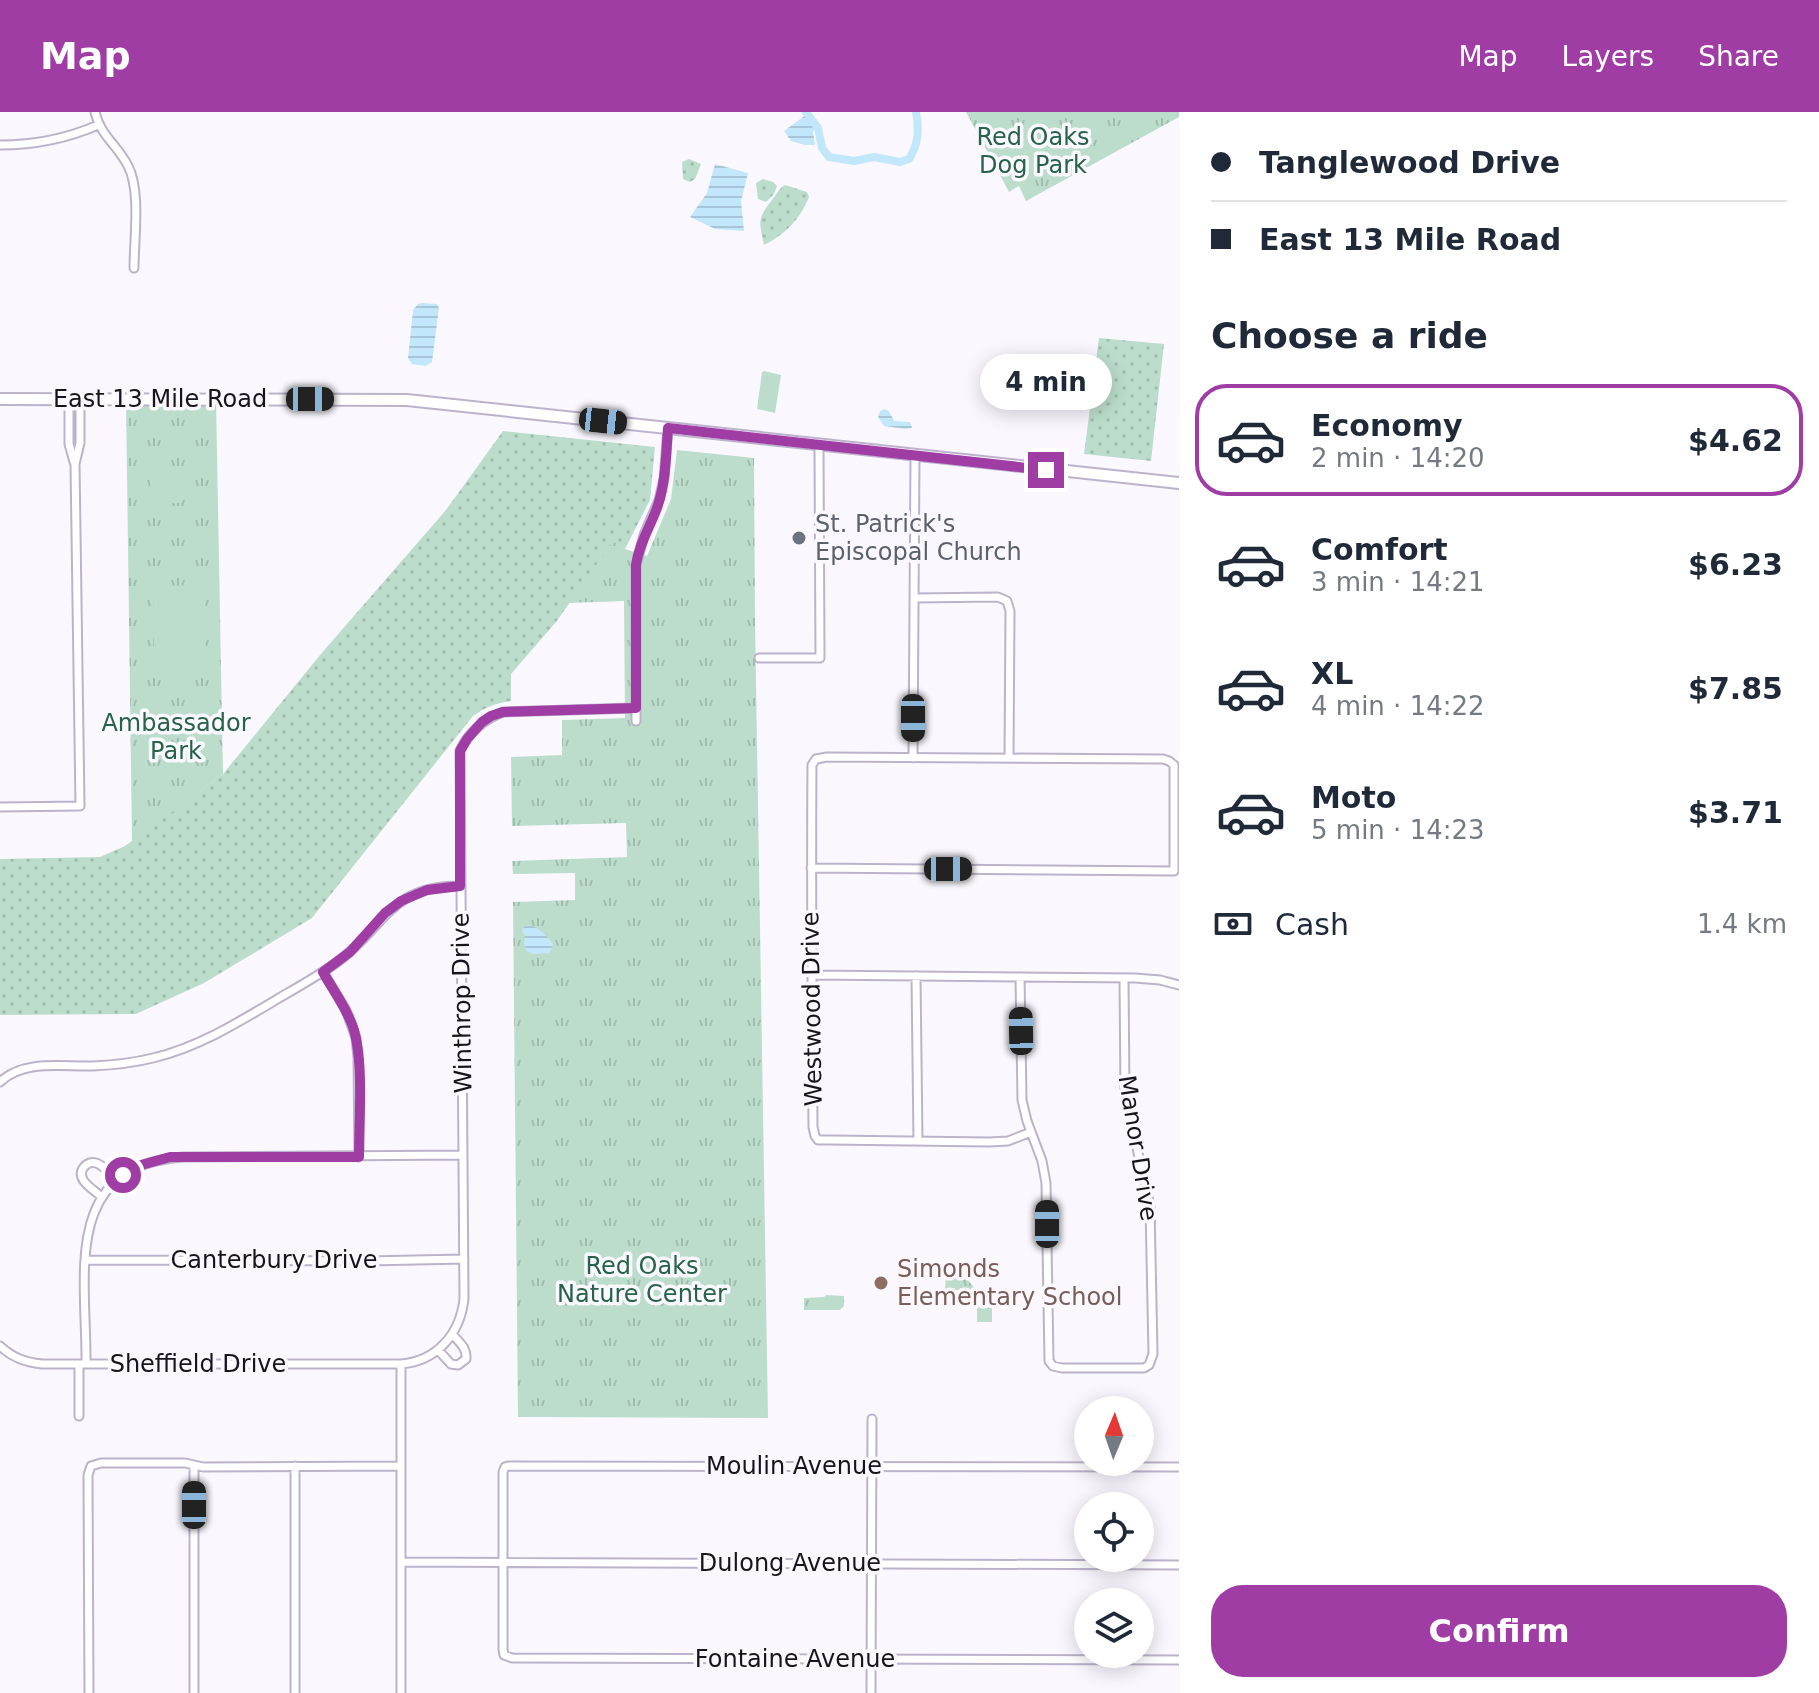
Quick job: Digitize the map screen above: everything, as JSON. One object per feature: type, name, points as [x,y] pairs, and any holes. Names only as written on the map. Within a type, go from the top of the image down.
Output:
[{"type":"main road","name":"East 13 Mile Road","points":[[0,399],[390,399],[1179,483]]},
{"type":"street","points":[[95,112],[98,125],[132,174],[135,199],[134,268]]},
{"type":"street","points":[[0,145],[50,142],[98,125]]},
{"type":"street","points":[[0,807],[80,806],[75,464],[69,444],[74,399]]},
{"type":"street","points":[[636,721],[636,565],[639,548],[659,500],[664,479],[668,428]]},
{"type":"street","points":[[759,658],[820,658],[819,445]]},
{"type":"street","points":[[811,868],[1174,871],[1175,768],[1163,759],[913,758],[915,455]]},
{"type":"street","points":[[914,598],[998,597],[1007,601],[1010,611],[1009,758]]},
{"type":"street","name":"Winthrop Drive","points":[[401,1364],[420,1360],[438,1350],[453,1335],[463,1309],[460,751],[482,722],[491,716],[512,711],[636,708]]},
{"type":"street","name":"Westwood Drive","points":[[913,758],[824,757],[816,759],[812,765],[815,1136],[822,1140],[999,1142],[1031,1132]]},
{"type":"street","points":[[2,1077],[34,1067],[134,1063],[206,1040],[323,972],[350,952],[385,913],[401,901],[427,890],[460,886]]},
{"type":"street","points":[[323,972],[346,1010],[356,1038],[359,1157]]},
{"type":"street","points":[[812,975],[1148,978],[1179,985]]},
{"type":"street","points":[[916,976],[918,1141]]},
{"type":"street","points":[[1020,977],[1022,1100],[1031,1132]]},
{"type":"street","name":"Manor Drive","points":[[1031,1132],[1046,1183],[1048,1354],[1051,1364],[1076,1368],[1144,1368],[1149,1365],[1153,1354],[1151,1215],[1125,1095],[1124,978]]},
{"type":"street","points":[[79,1416],[89,1224],[102,1197],[116,1180],[135,1167],[170,1157],[463,1155]]},
{"type":"street","points":[[102,1197],[84,1181],[84,1167],[97,1163],[116,1180]]},
{"type":"street","name":"Canterbury Drive","points":[[85,1260],[464,1259]]},
{"type":"street","points":[[438,1350],[451,1364],[458,1365],[466,1359],[463,1346],[453,1335]]},
{"type":"street","name":"Sheffield Drive","points":[[0,1346],[29,1363],[401,1364]]},
{"type":"street","points":[[0,1363],[8,1353]]},
{"type":"street","points":[[401,1364],[401,1693]]},
{"type":"street","points":[[871,1693],[872,1419]]},
{"type":"street","points":[[89,1693],[88,1475],[91,1466],[101,1463],[185,1463],[401,1466]]},
{"type":"street","points":[[194,1465],[194,1693]]},
{"type":"street","points":[[295,1466],[295,1693]]},
{"type":"street","name":"Moulin Avenue","points":[[503,1563],[503,1472],[508,1466],[1179,1467]]},
{"type":"street","name":"Dulong Avenue","points":[[401,1562],[1179,1565]]},
{"type":"street","name":"Fontaine Avenue","points":[[503,1563],[503,1649],[507,1657],[1179,1660]]},
{"type":"green space","name":"Red Oaks Dog Park","points":[[966,112],[1179,112],[1179,117],[1026,201],[1019,186],[1009,192]]},
{"type":"green space","points":[[689,159],[701,164],[695,179],[690,182],[683,179],[682,162]]},
{"type":"green space","points":[[763,179],[777,186],[766,202],[758,199],[756,183]]},
{"type":"green space","points":[[785,185],[807,192],[809,197],[791,225],[764,245],[760,225],[762,216]]},
{"type":"green space","points":[[1099,338],[1164,344],[1151,461],[1084,454]]},
{"type":"green space","points":[[764,371],[781,375],[775,413],[757,409]]},
{"type":"green space","name":"Ambassador Park","points":[[126,400],[216,400],[223,774],[132,842]]},
{"type":"green space","points":[[503,431],[655,447],[650,500],[625,549],[613,542],[556,622],[511,674],[511,701],[491,706],[473,716],[312,918],[204,983],[136,1014],[0,1015],[0,859],[100,857],[125,846],[223,774],[320,655],[446,510]]},
{"type":"green space","name":"Red Oaks Nature Center","points":[[677,450],[754,458],[768,1418],[518,1417],[513,902],[575,900],[575,873],[513,874],[512,861],[627,857],[626,823],[512,826],[511,757],[562,755],[562,720],[625,718],[624,601],[569,603],[613,541],[625,549],[647,556],[671,499]]},
{"type":"green space","points":[[150,476],[163,476],[164,503],[151,503]]},
{"type":"green space","points":[[168,476],[181,476],[181,503],[169,503]]},
{"type":"green space","points":[[205,585],[206,668],[154,669],[153,586]]},
{"type":"green space","points":[[950,1271],[967,1272],[967,1279],[976,1290],[945,1290],[946,1276]]},
{"type":"green space","points":[[977,1291],[992,1292],[992,1322],[977,1322]]},
{"type":"green space","points":[[844,1296],[844,1306],[840,1310],[804,1310],[804,1298]]},
{"type":"water","points":[[807,114],[817,127],[813,132],[815,145],[791,141],[784,131]]},
{"type":"water","points":[[715,164],[748,173],[741,201],[744,231],[715,229],[690,217],[707,193]]},
{"type":"water","points":[[422,303],[437,304],[439,308],[432,362],[425,366],[412,364],[408,358],[413,310]]},
{"type":"water","points":[[884,409],[889,411],[894,421],[910,422],[912,428],[884,426],[878,417]]},
{"type":"water","points":[[527,925],[539,930],[553,944],[550,953],[526,951],[522,929]]},
{"type":"waterway","points":[[806,112],[818,128],[822,148],[829,157],[854,161],[874,157],[900,162],[909,159],[915,148],[918,130],[916,112]]},
{"type":"place","name":"St. Patrick's Episcopal Church","points":[[799,538]]},
{"type":"place","name":"Simonds Elementary School","points":[[881,1283]]},
{"type":"route","points":[[123,1175],[135,1167],[170,1157],[359,1157],[356,1038],[346,1010],[323,972],[359,945],[393,906],[416,893],[460,886],[460,751],[482,722],[491,716],[512,711],[636,708],[636,565],[639,548],[656,509],[664,479],[668,428],[1046,470]]}]
